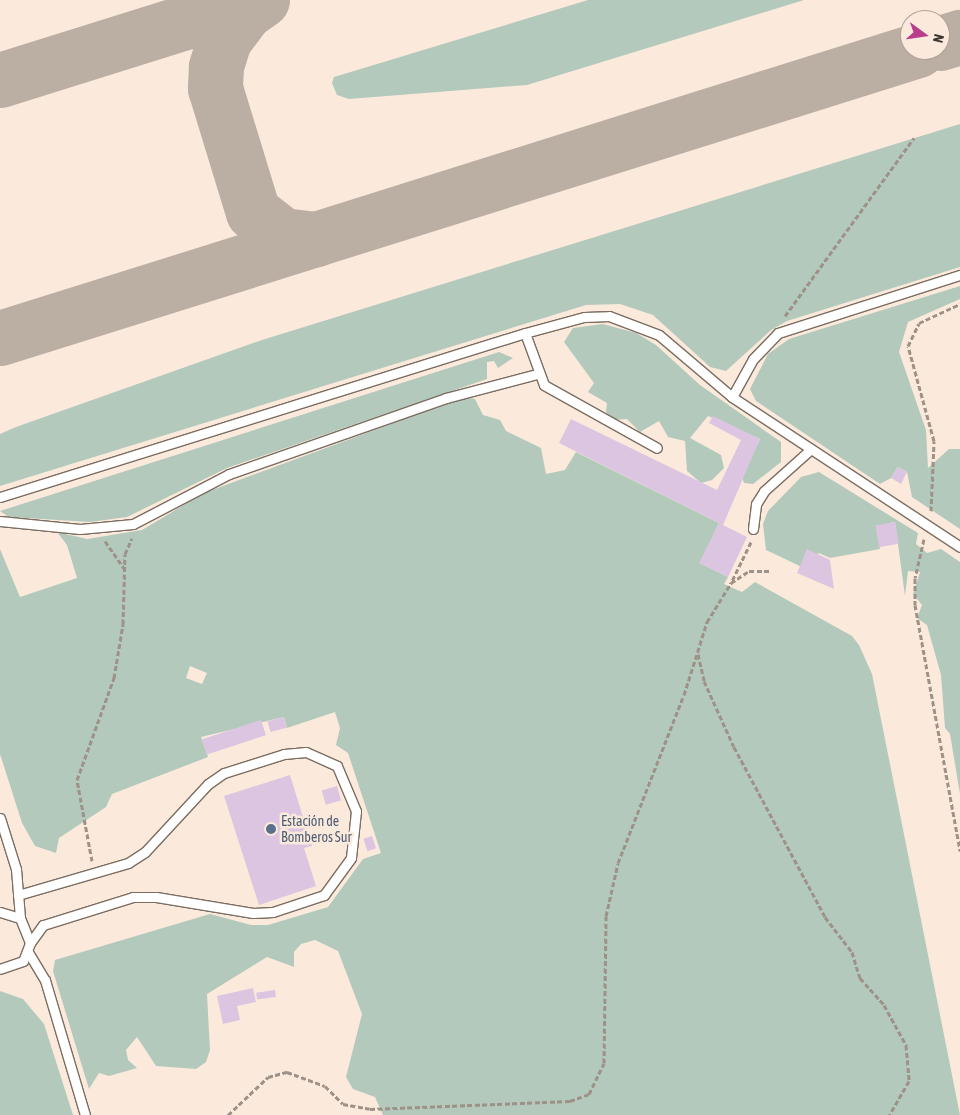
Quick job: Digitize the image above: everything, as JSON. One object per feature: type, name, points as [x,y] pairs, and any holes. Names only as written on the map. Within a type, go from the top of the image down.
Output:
[{"type":"lane","points":[[732,397],[753,359],[778,333],[960,275]]},
{"type":"lane","points":[[0,497],[525,333],[584,317],[627,319],[659,335],[732,397],[960,547]]},
{"type":"lane","points":[[525,333],[537,374],[554,394],[657,448]]},
{"type":"lane","points":[[0,520],[80,529],[118,528],[146,517],[229,474],[446,398],[537,374]]},
{"type":"lane","points":[[753,532],[759,498],[811,449]]},
{"type":"lane","points":[[0,969],[15,967],[43,925],[133,897],[156,896],[253,914],[273,912],[324,895],[351,858],[356,811],[337,766],[306,752],[284,754],[224,773],[208,784],[145,852],[95,872],[18,895]]},
{"type":"lane","points":[[0,818],[16,869],[20,918],[29,948],[45,980],[85,1115]]},
{"type":"lane","points":[[0,912],[20,918]]},
{"type":"path","points":[[782,321],[914,138]]},
{"type":"path","points":[[960,304],[920,323],[908,346],[934,441],[928,526],[915,578],[915,605],[960,851]]},
{"type":"path","points":[[95,872],[77,797],[77,780],[114,678],[123,624],[124,569],[131,539],[146,517]]},
{"type":"path","points":[[80,529],[106,541],[124,569]]},
{"type":"path","points":[[228,1115],[268,1077],[287,1072],[320,1082],[343,1104],[370,1109],[570,1101],[589,1094],[600,1077],[607,1034],[608,902],[712,610],[731,583],[753,532]]},
{"type":"path","points":[[731,583],[749,571],[769,571]]},
{"type":"path","points":[[698,651],[704,681],[770,815],[825,917],[852,952],[860,978],[889,1011],[906,1045],[909,1081],[889,1115]]},
{"type":"green space","points":[[588,0],[804,0],[527,85],[349,99],[337,95],[332,83],[334,77]]},
{"type":"green space","points":[[960,124],[960,267],[787,321],[771,330],[726,371],[710,367],[653,315],[620,304],[586,305],[0,486],[0,434],[16,427],[262,340]]},
{"type":"green space","points":[[960,286],[960,299],[908,322],[899,352],[926,430],[928,468],[949,449],[960,449],[960,529],[912,497],[907,472],[898,467],[891,478],[880,484],[756,401],[750,389],[768,354],[789,339]]},
{"type":"green space","points":[[603,324],[636,333],[656,345],[700,385],[781,442],[781,462],[753,484],[744,483],[742,477],[760,439],[708,416],[690,438],[721,455],[724,468],[712,480],[701,483],[687,471],[685,441],[668,437],[659,421],[640,432],[627,419],[612,420],[606,412],[607,403],[588,392],[594,383],[564,342],[573,328]]},
{"type":"green space","points":[[499,352],[513,358],[498,368],[494,361],[487,362],[487,379],[227,468],[127,517],[90,522],[9,517],[0,511]]},
{"type":"green space","points":[[464,397],[475,399],[483,415],[500,420],[506,431],[541,448],[546,474],[565,470],[576,452],[719,523],[700,563],[728,577],[724,584],[742,592],[755,582],[852,636],[859,645],[872,674],[960,1115],[383,1115],[375,1097],[353,1089],[346,1077],[362,1014],[338,951],[315,940],[301,944],[294,952],[294,967],[267,957],[207,994],[210,1050],[206,1062],[196,1069],[156,1066],[137,1037],[126,1050],[128,1060],[137,1068],[109,1076],[99,1073],[89,1089],[53,971],[55,960],[210,914],[251,925],[268,925],[328,907],[363,859],[381,853],[348,753],[336,745],[340,728],[335,712],[287,728],[284,717],[201,737],[208,757],[112,794],[106,807],[59,838],[56,853],[35,846],[22,823],[0,754],[0,549],[20,597],[77,578],[67,545],[57,532],[87,539],[142,530],[204,493]],"holes":[[[190,666],[207,673],[202,684],[186,678]]]},
{"type":"green space","points":[[819,472],[918,533],[916,544],[927,553],[941,549],[960,562],[960,794],[950,734],[945,728],[941,675],[927,625],[917,618],[922,605],[913,594],[920,572],[908,571],[905,596],[895,522],[876,526],[880,549],[830,558],[819,553],[804,568],[766,550],[763,524],[768,511],[801,477]]},
{"type":"green space","points":[[0,991],[23,999],[44,1024],[73,1115],[0,1115]]},
{"type":"building","points":[[713,416],[760,439],[723,525],[747,537],[728,577],[699,563],[719,523],[559,443],[571,419],[717,490],[741,440],[709,423]]},
{"type":"building","points":[[898,467],[907,472],[901,484],[891,478]]},
{"type":"building","points":[[895,522],[899,544],[879,547],[875,525]]},
{"type":"building","points":[[807,549],[830,560],[834,589],[797,573]]},
{"type":"building","points":[[284,717],[287,728],[270,732],[268,721]]},
{"type":"building","points":[[261,720],[266,735],[207,754],[202,739]]},
{"type":"building","name":"Estación de Bomberos Sur","points":[[290,775],[312,846],[304,848],[316,886],[259,905],[224,796]]},
{"type":"building","points":[[337,786],[341,800],[326,805],[322,790]]},
{"type":"building","points":[[372,836],[376,848],[367,851],[363,839]]},
{"type":"building","points":[[253,988],[256,1002],[237,1006],[240,1020],[223,1024],[217,996]]},
{"type":"building","points":[[275,990],[276,997],[257,1000],[256,993]]},
{"type":"taxiway","points":[[0,80],[255,0]]},
{"type":"taxiway","points":[[262,0],[245,12],[224,40],[216,67],[215,88],[253,212],[282,235],[316,239]]},
{"type":"taxiway","points":[[950,40],[960,37]]},
{"type":"taxiway","points":[[0,338],[900,56]]},
{"type":"place","name":"Estación de Bomberos Sur","points":[[271,829]]}]
